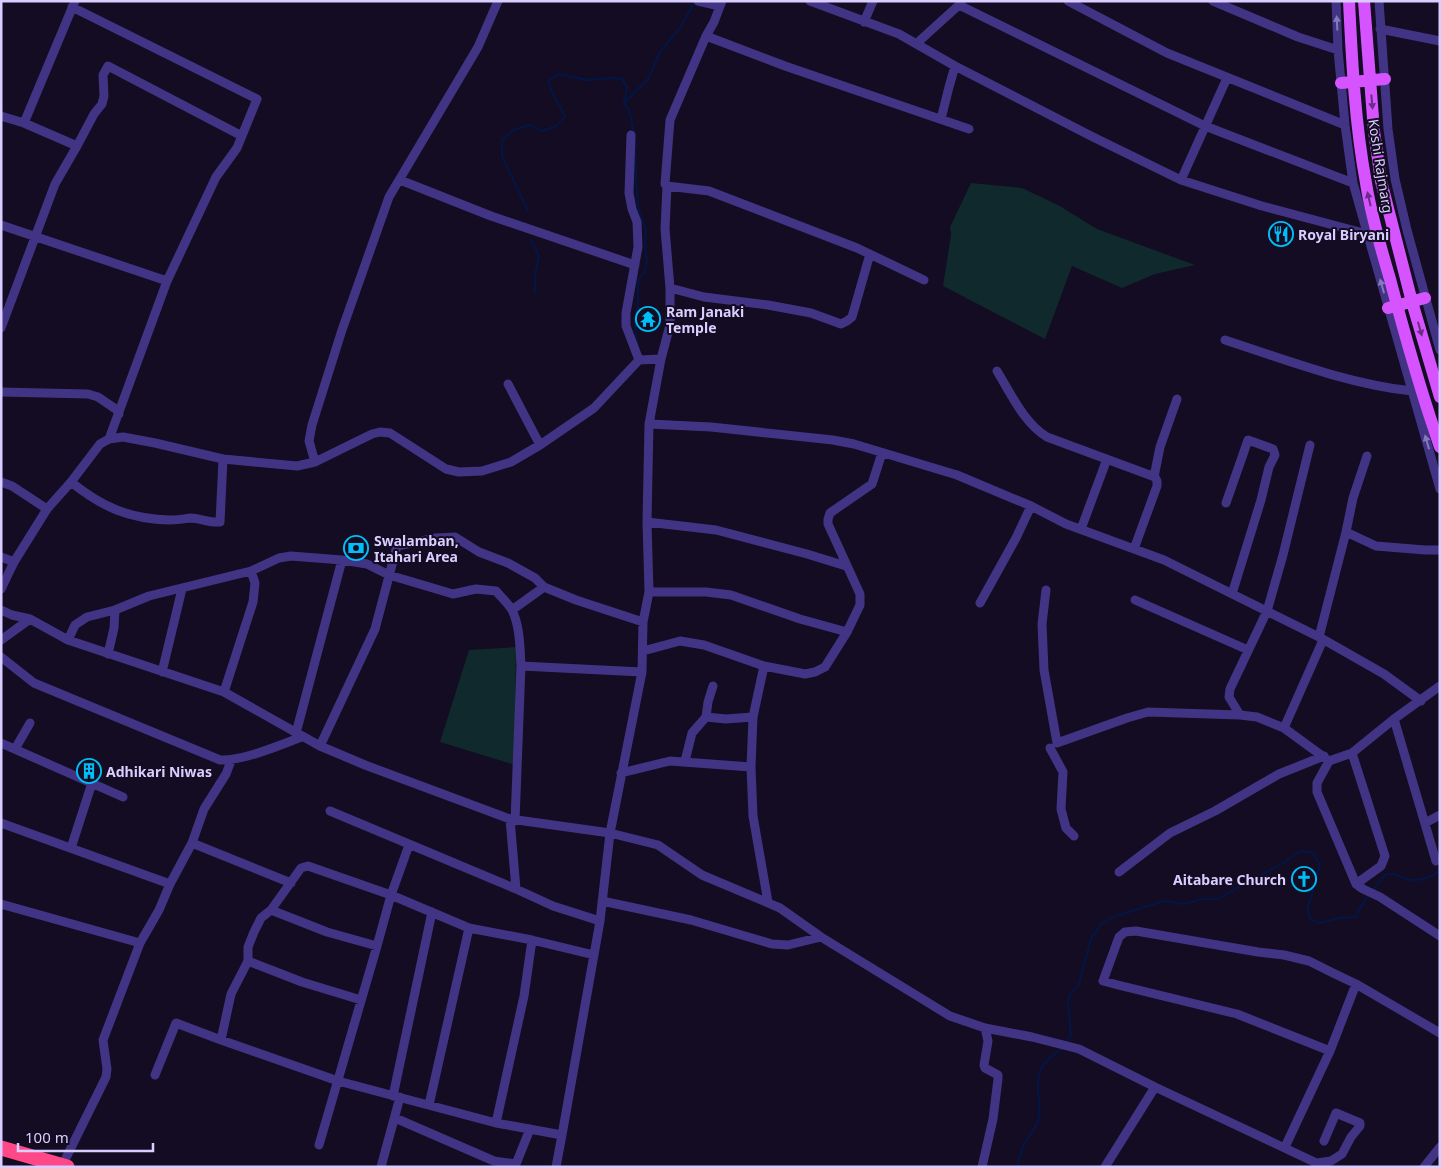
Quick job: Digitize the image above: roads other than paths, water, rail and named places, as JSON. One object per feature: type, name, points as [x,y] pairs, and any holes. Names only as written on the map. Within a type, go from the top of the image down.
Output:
[{"type":"highway","points":[[1,1148],[45,1164],[64,1166]]},
{"type":"main road","name":"Koshi Rajmarg","points":[[1349,1],[1359,133],[1366,184],[1392,307],[1416,389],[1440,448]]},
{"type":"main road","name":"Koshi Rajmarg","points":[[1364,1],[1374,131],[1381,181],[1412,302],[1440,398]]},
{"type":"main road","points":[[1341,83],[1385,80]]},
{"type":"main road","points":[[1392,307],[1425,298]]},
{"type":"street","points":[[315,462],[309,441],[314,419],[342,330],[389,196],[478,47],[498,1]]},
{"type":"street","points":[[556,1167],[600,921],[610,833],[642,672],[643,622],[649,592],[647,522],[649,424],[661,359],[670,325],[670,288],[665,229],[667,186],[665,184],[670,120],[721,4],[698,1]]},
{"type":"street","points":[[810,1],[898,34],[955,66],[1181,180],[1262,206],[1367,234]]},
{"type":"street","points":[[864,22],[873,1]]},
{"type":"street","points":[[1068,1],[1167,53],[1345,125]]},
{"type":"street","points":[[1213,1],[1298,36],[1338,50]]},
{"type":"street","points":[[1336,1],[1341,83],[1353,182],[1367,234],[1392,307]]},
{"type":"street","points":[[1379,1],[1388,129],[1395,179],[1440,350]]},
{"type":"street","points":[[916,44],[960,3],[1205,126],[1353,182]]},
{"type":"street","points":[[24,124],[74,4],[257,99],[237,148],[216,177],[167,281],[109,439]]},
{"type":"street","points":[[1380,29],[1440,41]]},
{"type":"street","points":[[706,36],[785,66],[970,129]]},
{"type":"street","points":[[1,328],[4,312],[36,237],[55,184],[94,114],[102,104],[104,96],[103,75],[108,66],[242,136]]},
{"type":"street","points":[[941,119],[955,66]]},
{"type":"street","points":[[1181,180],[1227,78]]},
{"type":"street","points":[[1,116],[77,146]]},
{"type":"street","points":[[632,134],[629,193],[637,222],[638,246],[626,313],[626,326],[639,360]]},
{"type":"street","points":[[400,180],[491,216],[634,265]]},
{"type":"street","points":[[667,186],[709,191],[857,248],[924,280]]},
{"type":"street","points":[[1,225],[167,281]]},
{"type":"street","points":[[670,288],[704,297],[810,313],[841,324],[852,317],[870,254]]},
{"type":"street","points":[[1225,340],[1320,371],[1386,388],[1416,389],[1440,489]]},
{"type":"street","points":[[1,590],[14,562],[47,509],[71,482],[100,444],[109,439],[123,437],[223,459],[297,466],[315,462],[372,434],[380,432],[390,433],[446,469],[459,472],[482,471],[511,462],[540,445],[594,408],[639,360],[661,359]]},
{"type":"street","points":[[997,371],[1015,402],[1034,427],[1041,433],[1047,437],[1154,477],[1158,481],[1158,486],[1134,549]]},
{"type":"street","points":[[508,384],[540,445]]},
{"type":"street","points":[[1,392],[88,394],[98,397],[117,410],[119,414]]},
{"type":"street","points":[[1154,477],[1160,447],[1177,399]]},
{"type":"street","points":[[649,424],[711,427],[833,440],[854,444],[957,475],[1030,506],[1066,524],[1164,560],[1321,638],[1384,674],[1420,701]]},
{"type":"street","points":[[1226,503],[1248,440],[1273,449],[1275,455],[1268,467],[1261,500],[1232,594]]},
{"type":"street","points":[[1240,715],[1229,697],[1229,692],[1267,611],[1310,445]]},
{"type":"street","points":[[643,651],[680,641],[704,645],[764,666],[805,674],[825,667],[847,632],[860,605],[860,594],[828,524],[828,519],[830,513],[872,484],[882,453]]},
{"type":"street","points":[[1284,728],[1321,638],[1353,498],[1367,456]]},
{"type":"street","points":[[71,482],[87,495],[119,512],[169,520],[190,518],[220,522],[223,459]]},
{"type":"street","points":[[1081,529],[1107,459]]},
{"type":"street","points":[[1,482],[12,486],[47,509]]},
{"type":"street","points":[[980,603],[1016,538],[1030,506]]},
{"type":"street","points":[[647,522],[716,530],[846,566]]},
{"type":"street","points":[[1346,532],[1376,546],[1440,550]]},
{"type":"street","points":[[320,746],[374,628],[397,546],[455,536],[479,552],[522,570],[535,578],[544,587],[576,600],[643,622]]},
{"type":"street","points":[[1,557],[14,562]]},
{"type":"street","points":[[68,640],[75,624],[87,617],[115,610],[149,596],[251,571],[285,557],[342,560],[367,564],[389,575],[453,594],[476,590],[496,591],[512,610],[520,641],[521,666],[512,820],[516,889]]},
{"type":"street","points":[[299,735],[342,560]]},
{"type":"street","points":[[224,692],[253,602],[255,583],[251,571]]},
{"type":"street","points":[[512,610],[544,587]]},
{"type":"street","points":[[162,672],[182,589]]},
{"type":"street","points":[[1046,590],[1042,624],[1044,670],[1056,743],[1148,712],[1240,715],[1257,718],[1284,728],[1326,758]]},
{"type":"street","points":[[649,592],[706,592],[731,595],[847,632]]},
{"type":"street","points":[[1135,600],[1248,650]]},
{"type":"street","points":[[1,610],[12,615],[30,619],[68,640],[224,692],[320,746],[365,765],[512,820],[610,833],[658,844],[702,875],[780,908],[820,937],[950,1016],[985,1028],[1032,1037],[1079,1050],[1320,1165],[1342,1154],[1360,1124],[1336,1113],[1324,1141]]},
{"type":"street","points":[[108,654],[114,628],[115,610]]},
{"type":"street","points":[[1,640],[30,619]]},
{"type":"street","points":[[1,656],[34,683],[220,760],[231,761],[268,749],[299,735]]},
{"type":"street","points":[[521,666],[642,672]]},
{"type":"street","points":[[764,666],[753,717],[751,767],[753,816],[768,902]]},
{"type":"street","points":[[685,762],[692,733],[706,716],[712,686]]},
{"type":"street","points":[[1119,872],[1170,833],[1279,774],[1326,758],[1352,753],[1394,719],[1440,686]]},
{"type":"street","points":[[706,716],[726,719],[753,717]]},
{"type":"street","points":[[1394,719],[1436,861]]},
{"type":"street","points":[[15,749],[30,723]]},
{"type":"street","points":[[1,743],[123,797]]},
{"type":"street","points":[[1050,748],[1063,772],[1061,809],[1066,828],[1074,836]]},
{"type":"street","points":[[1352,753],[1385,856],[1381,866],[1360,887]]},
{"type":"street","points":[[1326,758],[1317,783],[1317,792],[1360,887],[1380,897],[1440,936]]},
{"type":"street","points":[[621,773],[670,760],[751,767]]},
{"type":"street","points":[[64,1166],[106,1077],[104,1040],[140,943],[159,910],[170,884],[192,843],[204,809],[226,774],[231,761]]},
{"type":"street","points":[[71,848],[92,783]]},
{"type":"street","points":[[330,811],[553,906],[600,921]]},
{"type":"street","points":[[1424,823],[1440,815]]},
{"type":"street","points":[[1,823],[170,884]]},
{"type":"street","points":[[192,843],[291,883]]},
{"type":"street","points":[[319,1145],[391,895],[409,845]]},
{"type":"street","points":[[221,1040],[231,994],[248,961],[248,947],[261,918],[271,910],[301,868],[308,866],[391,895],[469,928],[532,940],[594,955]]},
{"type":"street","points":[[602,901],[691,920],[772,944],[788,945],[820,937]]},
{"type":"street","points":[[1,904],[140,943]]},
{"type":"street","points":[[271,910],[327,932],[377,946]]},
{"type":"street","points":[[381,1167],[395,1118],[397,1096],[432,912]]},
{"type":"street","points":[[429,1105],[469,928]]},
{"type":"street","points":[[1330,1051],[1237,1014],[1104,981],[1119,937],[1125,932],[1136,931],[1284,955],[1309,961],[1356,984],[1440,1033]]},
{"type":"street","points":[[496,1124],[524,996],[532,940]]},
{"type":"street","points":[[248,961],[302,982],[361,1000]]},
{"type":"street","points":[[1285,1147],[1330,1051],[1356,984]]},
{"type":"street","points":[[155,1075],[176,1023],[338,1081],[496,1124],[562,1135]]},
{"type":"street","points":[[982,1167],[993,1119],[998,1079],[998,1074],[985,1068],[984,1065],[988,1041],[985,1028]]},
{"type":"street","points":[[1105,1167],[1155,1087]]},
{"type":"street","points":[[395,1118],[494,1161],[516,1164],[530,1129]]},
{"type":"street","points":[[1424,1167],[1440,1147]]},
{"type":"waterway","points":[[625,102],[648,79],[660,52],[680,28],[693,5]]},
{"type":"waterway","points":[[528,211],[502,156],[502,140],[513,130],[530,125],[542,131],[556,126],[565,116],[548,81],[558,74],[588,80],[622,79],[627,87],[624,103],[629,110],[634,133]]},
{"type":"waterway","points":[[635,138],[638,205],[646,230],[647,261],[644,274],[638,279],[638,302],[635,321],[637,345]]},
{"type":"waterway","points":[[531,240],[539,256],[535,275],[535,293]]},
{"type":"waterway","points":[[1066,1042],[1071,1035],[1068,1003],[1070,994],[1079,984],[1091,939],[1101,924],[1113,917],[1164,901],[1184,904],[1202,899],[1217,899],[1283,863],[1300,851],[1313,853],[1319,864],[1308,907],[1310,919],[1319,923],[1355,917],[1367,897],[1386,874],[1394,874],[1414,880],[1430,877],[1440,870]]},
{"type":"waterway","points":[[1017,1167],[1024,1145],[1038,1121],[1040,1110],[1038,1076],[1046,1062],[1061,1049]]},
{"type":"place","name":"Royal Biryani","points":[[1281,234]]},
{"type":"place","name":"Ram Janaki Temple","points":[[648,319]]},
{"type":"place","name":"Swalamban, Itahari Area","points":[[356,548]]},
{"type":"place","name":"Adhikari Niwas","points":[[89,771]]},
{"type":"place","name":"Aitabare Church","points":[[1304,879]]}]
